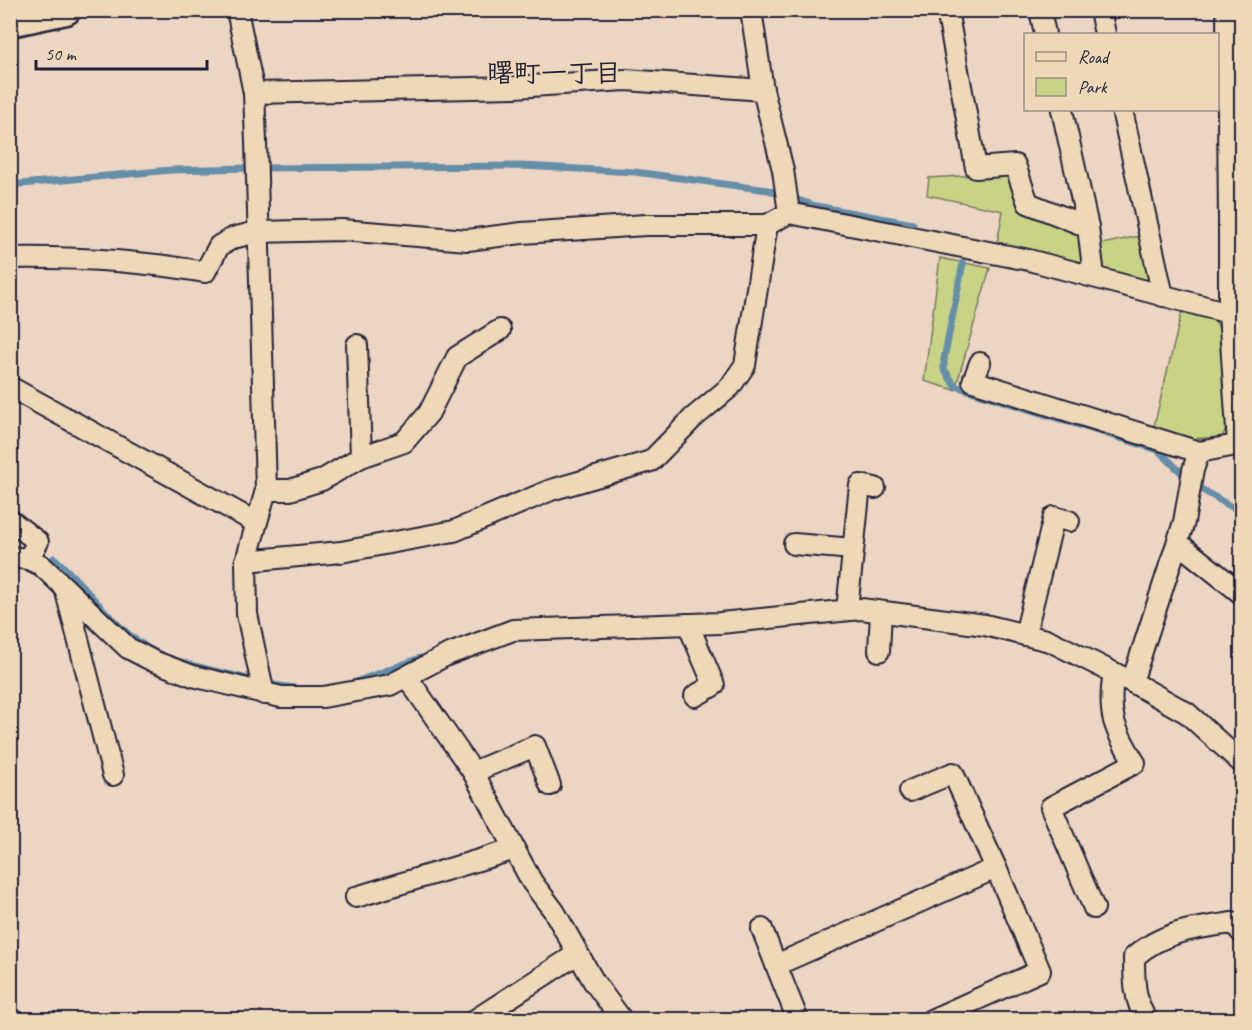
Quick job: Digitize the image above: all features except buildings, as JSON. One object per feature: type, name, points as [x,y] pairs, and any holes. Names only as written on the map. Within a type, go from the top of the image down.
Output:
[{"type":"main road","points":[[10,22],[66,10]]},
{"type":"street","points":[[237,10],[254,93],[266,490],[255,522],[246,561],[247,614],[264,694]]},
{"type":"street","points":[[751,10],[764,90],[783,170],[789,213]]},
{"type":"street","points":[[947,10],[976,168],[1015,165],[1029,203],[1088,227]]},
{"type":"street","points":[[1040,10],[1046,33]]},
{"type":"street","points":[[1100,10],[1106,33]]},
{"type":"street","points":[[980,363],[973,381],[1196,461],[1240,444],[1229,313],[1235,218],[1234,71],[1227,10]]},
{"type":"street","points":[[254,93],[515,87],[626,80],[764,90]]},
{"type":"street","points":[[1062,111],[1088,227],[1094,276]]},
{"type":"street","points":[[1122,111],[1163,296]]},
{"type":"street","points":[[10,258],[66,257],[147,262],[205,272],[219,246],[233,238],[257,232],[342,230],[468,240],[605,227],[767,225],[789,213],[1029,260],[1229,313]]},
{"type":"street","points":[[246,561],[341,552],[454,531],[551,490],[651,461],[693,418],[730,387],[745,365],[767,225]]},
{"type":"street","points":[[266,490],[290,490],[322,480],[361,457],[404,442],[429,413],[457,357],[500,330]]},
{"type":"street","points":[[357,345],[361,457]]},
{"type":"street","points":[[10,387],[255,522]]},
{"type":"street","points":[[1132,682],[1178,543],[1196,461]]},
{"type":"street","points":[[847,610],[861,485],[875,488]]},
{"type":"street","points":[[1025,635],[1053,517]]},
{"type":"street","points":[[10,520],[38,542],[19,558]]},
{"type":"street","points":[[1178,543],[1242,594]]},
{"type":"street","points":[[794,544],[854,549]]},
{"type":"street","points":[[19,558],[41,565],[128,648],[144,657],[193,676],[281,698],[323,697],[390,685],[407,677],[421,666],[513,630],[688,624],[847,610],[881,612],[985,625],[1050,641],[1132,682],[1187,713],[1242,764]]},
{"type":"street","points":[[64,585],[113,775]]},
{"type":"street","points":[[879,651],[881,612]]},
{"type":"street","points":[[688,624],[714,685],[695,696]]},
{"type":"street","points":[[1094,908],[1051,807],[1135,763],[1114,727],[1110,707],[1114,673]]},
{"type":"street","points":[[407,677],[473,772],[512,850],[554,911],[594,982],[622,1020]]},
{"type":"street","points":[[473,772],[535,746],[550,784]]},
{"type":"street","points":[[910,791],[953,773],[1040,971],[931,1020]]},
{"type":"street","points":[[356,897],[512,850]]},
{"type":"street","points":[[776,965],[996,868]]},
{"type":"street","points":[[1147,1020],[1140,1011],[1134,981],[1134,957],[1148,944],[1178,931],[1233,923],[1242,933]]},
{"type":"street","points":[[762,929],[798,1020]]},
{"type":"street","points":[[475,1020],[577,954]]},
{"type":"green space","points":[[1009,173],[1019,209],[1082,233],[1086,266],[997,243],[1003,211],[927,195],[929,178]]},
{"type":"green space","points":[[1144,235],[1153,271],[1149,286],[1101,273],[1097,245]]},
{"type":"green space","points":[[940,258],[990,268],[955,390],[924,381]]},
{"type":"green space","points":[[1182,311],[1212,317],[1223,333],[1227,426],[1222,437],[1187,439],[1154,426]]},
{"type":"waterway","points":[[264,168],[522,166],[635,172],[768,190],[816,206],[913,224]]},
{"type":"waterway","points":[[10,185],[171,170],[249,168]]},
{"type":"waterway","points":[[963,263],[944,359],[944,369],[955,386],[1158,450],[1194,485],[1242,513]]},
{"type":"waterway","points":[[54,558],[114,621],[140,643],[175,660],[244,678]]},
{"type":"waterway","points":[[353,683],[420,658]]},
{"type":"waterway","points":[[273,685],[295,688]]},
{"type":"district","name":"曙町一丁目","points":[[554,73]]}]
